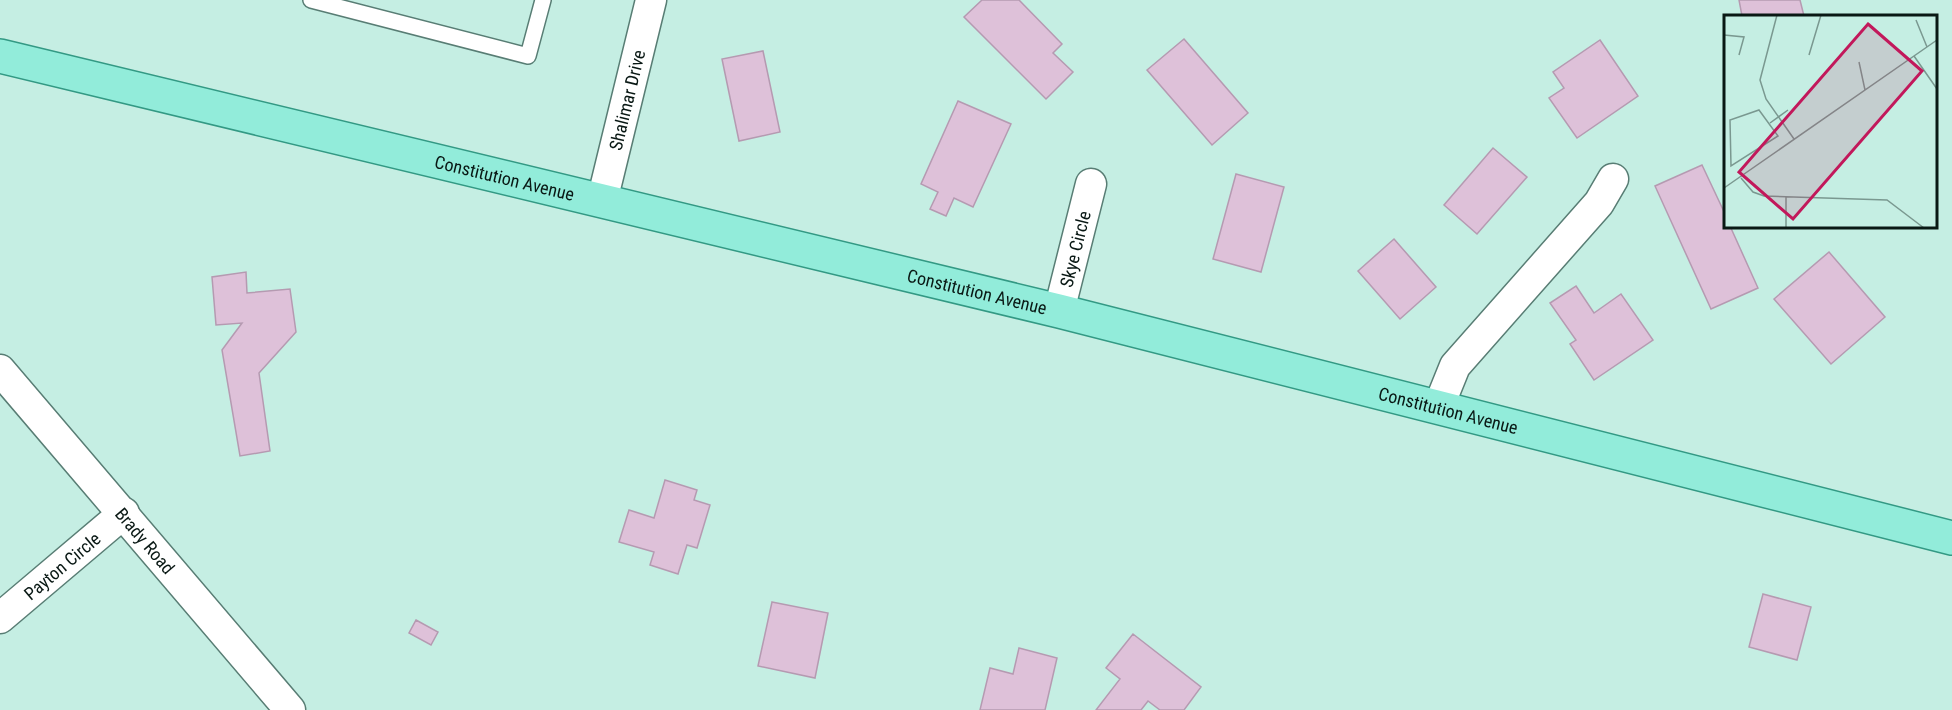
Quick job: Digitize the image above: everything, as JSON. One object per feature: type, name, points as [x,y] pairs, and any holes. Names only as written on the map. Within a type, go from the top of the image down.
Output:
[{"type":"main road","name":"Constitution Avenue","points":[[0,56],[1059,311],[1952,538]]},
{"type":"street","name":"Shalimar Drive","points":[[602,201],[651,0]]},
{"type":"street","points":[[1438,408],[1455,366],[1599,203],[1613,179]]},
{"type":"street","name":"Skye Circle","points":[[1059,311],[1091,184]]},
{"type":"street","name":"Brady Road","points":[[0,369],[290,710]]},
{"type":"street","name":"Payton Circle","points":[[0,618],[124,513]]},
{"type":"lane","points":[[311,0],[528,56],[543,0]]},
{"type":"building","points":[[982,0],[1019,0],[1062,44],[1053,53],[1073,72],[1046,99],[964,17]]},
{"type":"building","points":[[1739,0],[1800,0],[1804,15],[1742,15]]},
{"type":"building","points":[[1184,39],[1248,113],[1212,145],[1147,70]]},
{"type":"building","points":[[1600,40],[1638,96],[1577,138],[1549,98],[1564,88],[1553,72]]},
{"type":"building","points":[[763,51],[780,132],[739,141],[722,59]]},
{"type":"building","points":[[958,101],[1011,124],[973,207],[954,198],[946,216],[930,209],[938,192],[921,184]]},
{"type":"building","points":[[1493,148],[1527,177],[1477,234],[1444,205]]},
{"type":"building","points":[[1702,165],[1724,212],[1724,228],[1731,228],[1758,288],[1711,309],[1655,186]]},
{"type":"building","points":[[1236,174],[1284,187],[1261,272],[1213,259]]},
{"type":"building","points":[[1394,239],[1436,287],[1400,319],[1358,271]]},
{"type":"building","points":[[1829,252],[1885,317],[1831,364],[1774,299]]},
{"type":"building","points":[[246,272],[247,293],[290,289],[296,332],[259,373],[270,451],[240,456],[222,350],[242,323],[216,325],[212,277]]},
{"type":"building","points":[[1576,286],[1594,313],[1621,294],[1653,340],[1594,380],[1570,344],[1576,340],[1550,303]]},
{"type":"building","points":[[665,480],[697,490],[694,500],[710,505],[697,548],[687,545],[678,574],[650,565],[654,552],[619,542],[629,510],[654,518]]},
{"type":"building","points":[[1763,594],[1811,607],[1797,660],[1749,647]]},
{"type":"building","points":[[772,602],[828,613],[815,678],[758,666]]},
{"type":"building","points":[[416,620],[438,632],[431,645],[409,633]]},
{"type":"building","points":[[1133,634],[1201,687],[1184,710],[1160,710],[1148,701],[1141,710],[1096,710],[1120,679],[1106,668]]},
{"type":"building","points":[[1019,648],[1057,658],[1045,710],[980,710],[990,668],[1013,674]]}]
